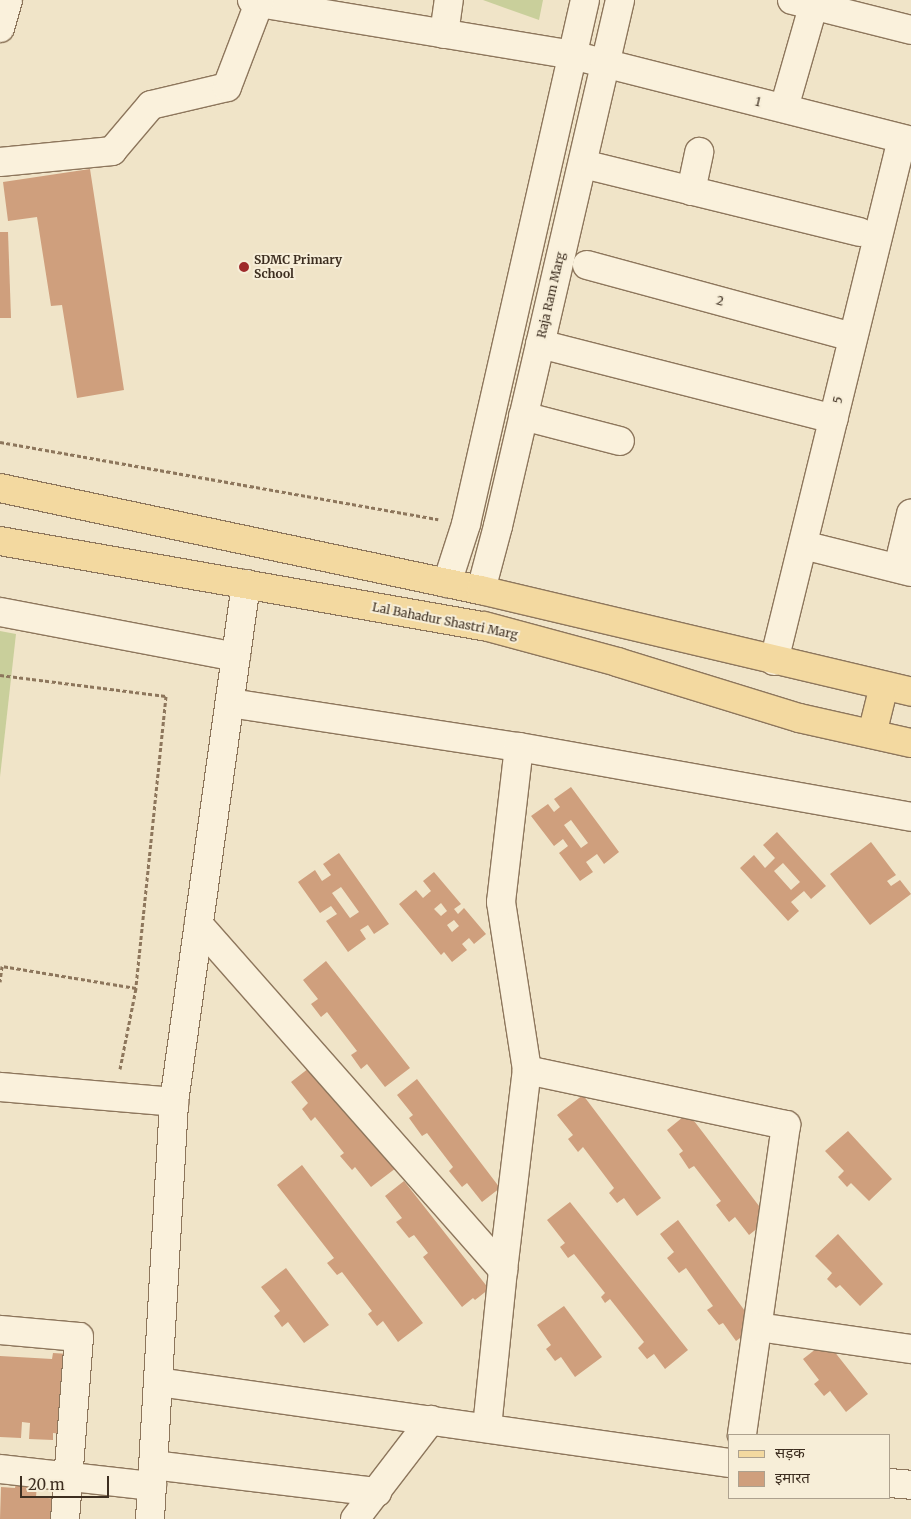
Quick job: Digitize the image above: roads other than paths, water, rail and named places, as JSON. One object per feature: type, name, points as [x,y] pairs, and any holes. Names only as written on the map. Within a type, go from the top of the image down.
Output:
[{"type":"main road","points":[[0,488],[481,590],[911,692]]},
{"type":"main road","name":"Lal Bahadur Shastri Marg","points":[[0,541],[484,626],[617,662],[799,718],[911,743]]},
{"type":"main road","points":[[872,734],[884,686]]},
{"type":"street","points":[[0,28],[8,0]]},
{"type":"street","points":[[444,34],[449,0]]},
{"type":"street","points":[[447,583],[466,524],[585,0]]},
{"type":"street","name":"Raja Ram Marg","points":[[481,590],[498,526],[620,0]]},
{"type":"street","points":[[0,162],[112,151],[151,105],[227,87],[256,2]]},
{"type":"street","name":"1","points":[[256,2],[572,55],[906,140]]},
{"type":"street","points":[[784,108],[807,2],[911,30]]},
{"type":"street","name":"5","points":[[774,661],[852,337],[906,140]]},
{"type":"street","points":[[691,190],[700,152]]},
{"type":"street","points":[[583,164],[860,232]]},
{"type":"street","name":"2","points":[[587,265],[852,337]]},
{"type":"street","points":[[540,344],[834,418]]},
{"type":"street","points":[[523,416],[620,441]]},
{"type":"street","points":[[803,544],[904,570],[911,514]]},
{"type":"street","points":[[150,1519],[174,1102],[246,584]]},
{"type":"street","points":[[0,612],[236,657]]},
{"type":"street","points":[[230,703],[519,747],[911,817]]},
{"type":"street","points":[[487,1428],[503,1270],[527,1070],[501,902],[519,747]]},
{"type":"street","points":[[199,925],[503,1270]]},
{"type":"street","points":[[527,1070],[786,1126],[742,1434]]},
{"type":"street","points":[[0,1087],[174,1102]]},
{"type":"street","points":[[758,1327],[911,1349]]},
{"type":"street","points":[[0,1330],[79,1337],[65,1519]]},
{"type":"street","points":[[158,1382],[728,1463]]},
{"type":"street","points":[[355,1519],[431,1420]]},
{"type":"street","points":[[0,1469],[68,1477],[153,1476],[377,1492]]},
{"type":"street","points":[[891,1483],[911,1485]]},
{"type":"place","name":"SDMC Primary School","points":[[244,267]]}]
